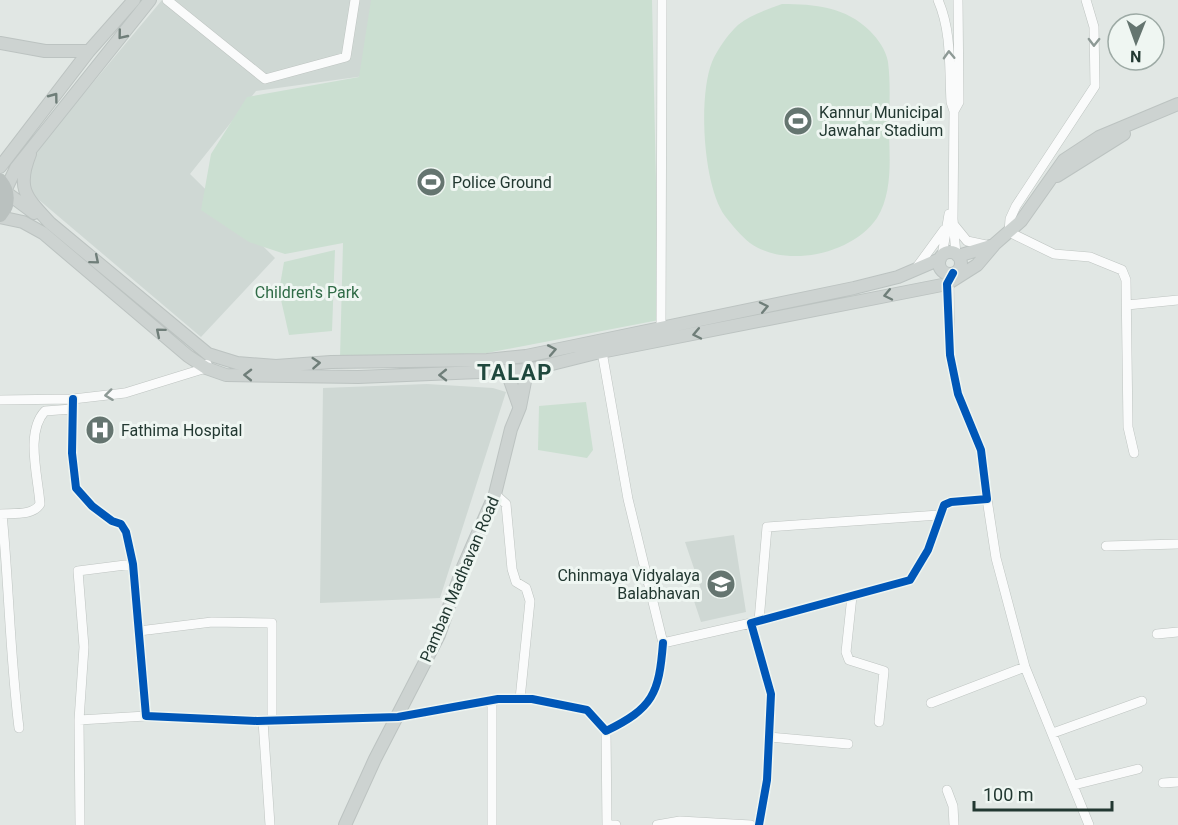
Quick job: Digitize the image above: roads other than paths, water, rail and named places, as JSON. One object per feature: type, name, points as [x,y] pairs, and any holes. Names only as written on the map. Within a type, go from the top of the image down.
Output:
[{"type":"highway","points":[[0,216],[6,207],[4,188]]},
{"type":"main road","points":[[0,167],[89,51],[134,0]]},
{"type":"main road","points":[[150,0],[16,168],[4,188],[188,356],[206,368],[226,375],[358,377],[528,370],[661,328],[854,288],[913,270],[949,253],[957,255],[994,245]]},
{"type":"main road","points":[[0,43],[45,51],[89,51]]},
{"type":"main road","points":[[952,275],[994,245],[1021,221],[1064,160],[1087,144],[1178,104]]},
{"type":"main road","points":[[1052,180],[1114,139],[1178,111]]},
{"type":"main road","points":[[30,153],[22,173],[23,189],[47,228],[208,354],[237,363],[276,366],[487,360],[601,346],[920,289],[977,265],[994,245]]},
{"type":"main road","points":[[0,216],[47,228]]},
{"type":"main road","points":[[0,226],[7,224],[47,228]]},
{"type":"main road","points":[[952,275],[961,264],[957,255]]},
{"type":"main road","points":[[941,258],[940,267],[952,275]]},
{"type":"main road","name":"Pamban Madhavan Road","points":[[345,825],[439,635],[463,567],[495,494],[511,429],[520,407],[528,370],[526,356]]},
{"type":"main road","points":[[507,372],[520,407]]},
{"type":"street","points":[[167,0],[265,79],[346,57],[355,0]]},
{"type":"street","points":[[661,328],[662,0]]},
{"type":"street","points":[[941,258],[950,224],[953,196],[954,111],[951,102],[945,16],[939,0],[950,0]]},
{"type":"street","points":[[954,111],[959,102],[958,0]]},
{"type":"street","points":[[1086,0],[1094,27],[1095,86],[1016,206],[1010,219],[1009,232],[1054,254],[1090,257],[1122,270],[1126,280],[1127,305],[1128,427],[1134,453]]},
{"type":"street","points":[[950,224],[967,241],[994,245]]},
{"type":"street","points":[[950,224],[957,255]]},
{"type":"street","points":[[913,270],[950,224]]},
{"type":"street","points":[[952,275],[950,355],[958,394],[981,450],[996,558],[1026,667],[1089,825]]},
{"type":"street","points":[[1127,305],[1178,300]]},
{"type":"street","points":[[601,346],[628,499],[663,643],[660,675],[648,704],[634,717],[606,731]]},
{"type":"street","points":[[19,728],[11,665],[10,586],[1,514],[32,512],[40,504],[36,420],[45,411],[125,393],[206,368],[208,354]]},
{"type":"street","points":[[0,400],[72,404]]},
{"type":"street","points":[[72,404],[72,453],[76,488],[92,506],[112,521],[121,524],[126,532],[133,564],[146,716]]},
{"type":"street","points":[[495,494],[506,504],[512,569],[516,582],[526,588],[530,602],[520,699]]},
{"type":"street","points":[[663,643],[755,622],[910,580],[927,550],[944,505],[951,502],[987,499]]},
{"type":"street","points":[[759,825],[767,780],[771,694],[755,622],[767,527],[939,515]]},
{"type":"street","points":[[1106,546],[1178,544]]},
{"type":"street","points":[[80,825],[79,720],[84,647],[78,571],[133,564]]},
{"type":"street","points":[[852,596],[846,652],[849,660],[884,671],[879,722]]},
{"type":"street","points":[[139,631],[212,621],[272,623],[268,721],[270,825]]},
{"type":"street","points":[[1157,634],[1178,632]]},
{"type":"street","points":[[931,703],[1026,667]]},
{"type":"street","points":[[79,720],[146,716],[268,721],[398,717],[492,700],[520,699],[587,710],[606,731],[607,825],[616,825]]},
{"type":"street","points":[[492,700],[492,825]]},
{"type":"street","points":[[1053,733],[1142,700]]},
{"type":"street","points":[[769,737],[848,744]]},
{"type":"street","points":[[1074,785],[1138,769]]},
{"type":"street","points":[[1163,783],[1178,782]]},
{"type":"street","points":[[947,790],[953,806],[954,825]]},
{"type":"street","points":[[657,825],[692,823],[751,825]]},
{"type":"place","name":"Kannur Municipal Jawahar Stadium","points":[[798,121]]},
{"type":"place","name":"Police Ground","points":[[431,182]]},
{"type":"place","name":"Fathima Hospital","points":[[100,430]]},
{"type":"place","name":"Chinmaya Vidyalaya Balabhavan","points":[[721,584]]},
{"type":"district","name":"TALAP","points":[[515,372]]},
{"type":"park label","name":"Children's Park","points":[[307,292]]}]
